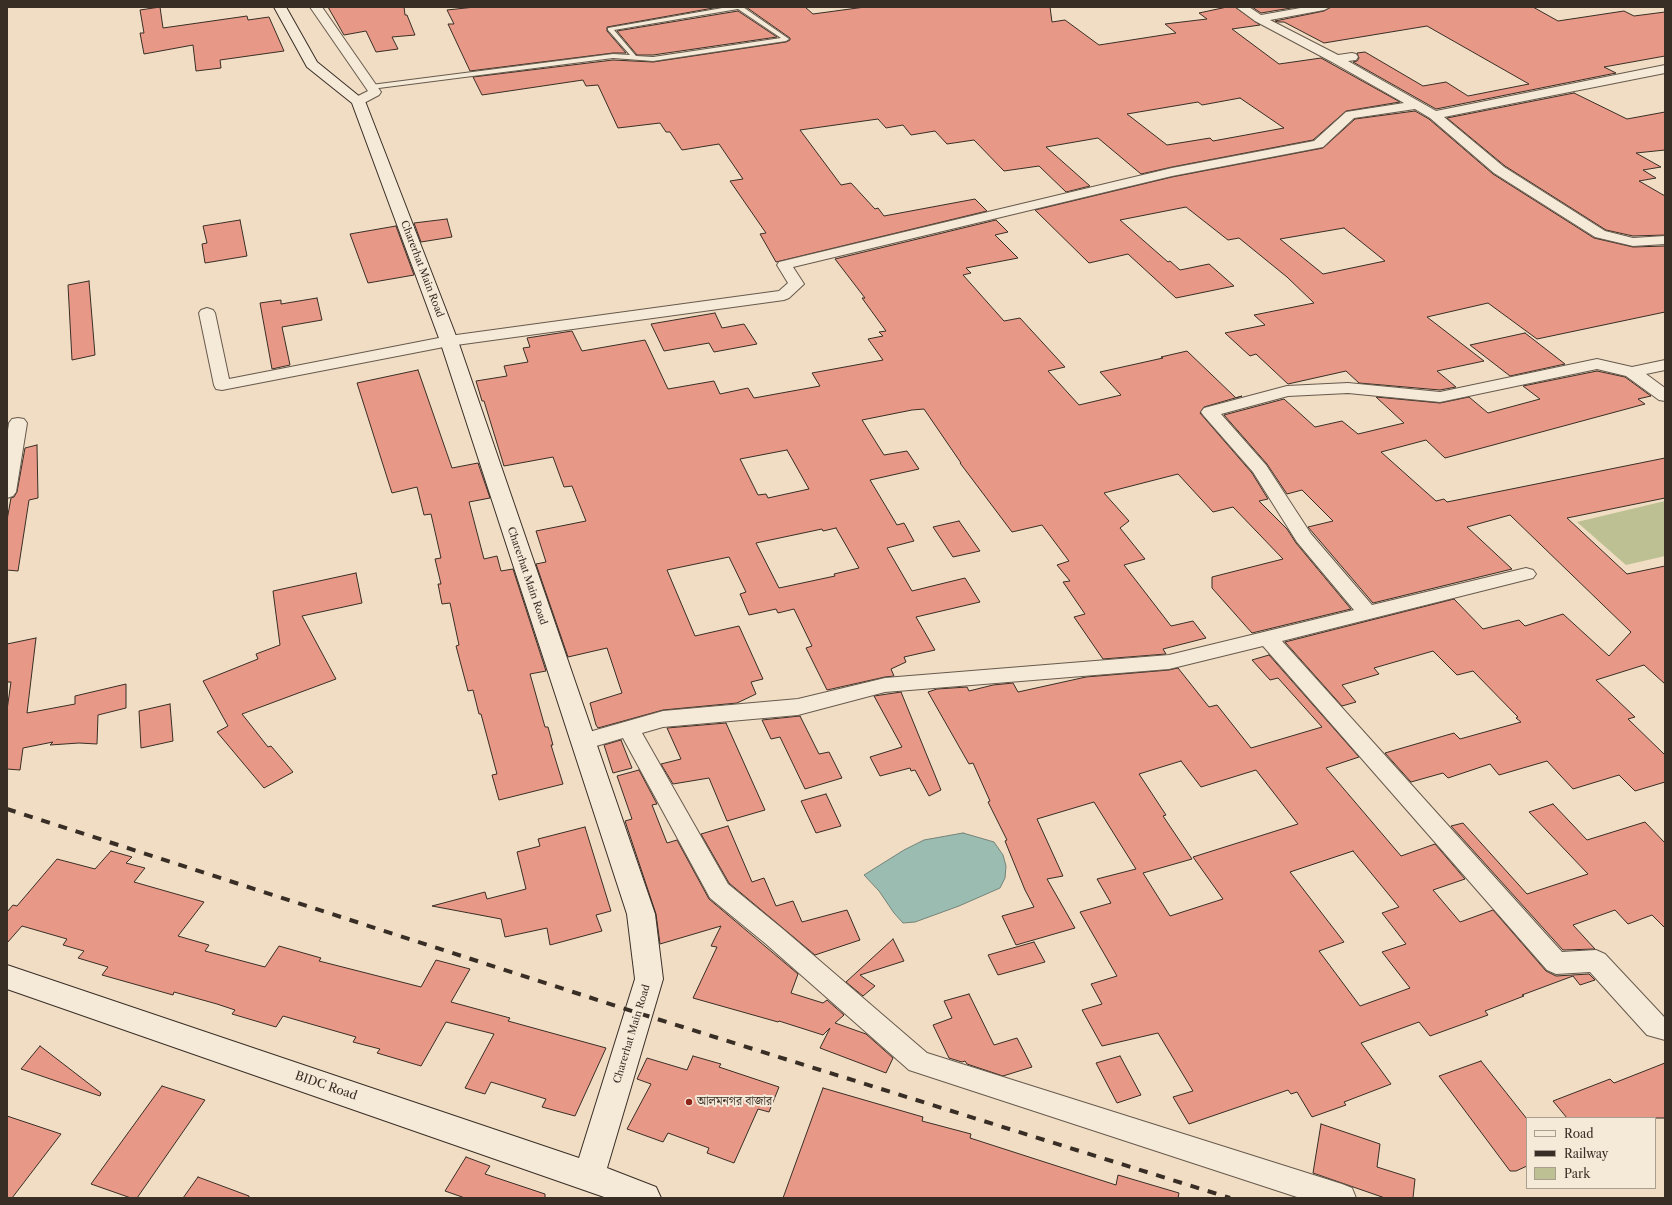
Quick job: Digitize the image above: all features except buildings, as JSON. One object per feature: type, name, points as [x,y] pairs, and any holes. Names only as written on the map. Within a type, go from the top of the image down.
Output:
[{"type":"street","points":[[280,7],[312,64],[358,101],[375,92],[316,7]]},
{"type":"street","points":[[1242,7],[1259,19],[1434,115],[1500,170],[1600,234],[1633,242],[1665,240]]},
{"type":"street","points":[[1259,19],[1324,7]]},
{"type":"street","points":[[1336,60],[1352,57]]},
{"type":"street","points":[[1434,115],[1665,70]]},
{"type":"street","name":"Charerhat Main Road","points":[[358,101],[449,341],[641,914],[649,979],[589,1176]]},
{"type":"street","points":[[207,313],[222,385],[449,341],[784,295],[796,284],[784,265],[1172,172],[1318,144],[1350,115],[1417,105]]},
{"type":"street","points":[[1368,613],[1304,538],[1260,469],[1210,412],[1287,391],[1348,388],[1440,397],[1597,364],[1632,372],[1665,396]]},
{"type":"street","points":[[1632,372],[1665,365]]},
{"type":"street","points":[[7,492],[18,423]]},
{"type":"street","points":[[583,742],[663,718],[798,707],[885,685],[1169,662],[1526,574]]},
{"type":"street","points":[[1267,637],[1556,963],[1596,961],[1656,1027],[1665,1029]]},
{"type":"street","points":[[629,728],[720,891],[918,1062],[1342,1198]]},
{"type":"street","name":"BIDC Road","points":[[7,977],[589,1176],[645,1198]]},
{"type":"lane","points":[[371,87],[613,56],[635,58],[653,59],[786,39],[738,7],[610,29],[635,58]]},
{"type":"green space","points":[[1665,501],[1665,556],[1626,565],[1577,522]]},
{"type":"water","points":[[963,833],[994,842],[1003,855],[1006,866],[1005,878],[1000,888],[959,906],[915,922],[903,923],[879,891],[864,875],[904,850],[924,840]]},
{"type":"railway","points":[[7,809],[638,1013],[1230,1198]]},
{"type":"place","name":"আলমনগর বাজার","points":[[689,1102]]}]
